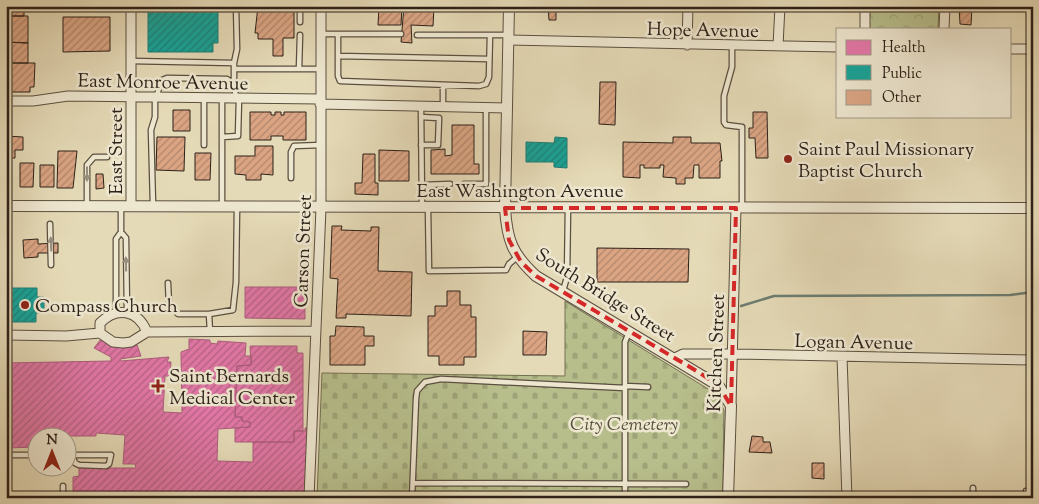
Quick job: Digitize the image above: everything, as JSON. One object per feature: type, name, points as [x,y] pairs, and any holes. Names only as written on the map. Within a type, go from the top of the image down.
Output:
[{"type":"street","name":"East Street","points":[[126,206],[131,98],[131,6]]},
{"type":"street","name":"Carson Street","points":[[309,498],[321,208],[321,6]]},
{"type":"street","name":"South Bridge Street","points":[[510,6],[505,208],[509,240],[517,257],[536,276],[719,386],[731,406]]},
{"type":"street","points":[[687,45],[688,6]]},
{"type":"street","points":[[778,46],[780,6]]},
{"type":"street","points":[[865,6],[865,28]]},
{"type":"street","points":[[944,28],[945,6]]},
{"type":"street","name":"Hope Avenue","points":[[509,38],[687,45],[836,47]]},
{"type":"street","points":[[1012,49],[1033,49]]},
{"type":"street","name":"East Monroe Avenue","points":[[6,101],[33,101],[68,96],[238,98],[507,108]]},
{"type":"street","name":"East Washington Avenue","points":[[6,206],[1033,208]]},
{"type":"street","name":"Kitchen Street","points":[[728,498],[739,208]]},
{"type":"street","points":[[100,333],[100,323],[116,312],[127,312],[137,318],[147,332]]},
{"type":"street","points":[[6,335],[66,336],[100,333],[113,342],[124,344],[147,332],[315,331]]},
{"type":"street","name":"Logan Avenue","points":[[674,358],[683,354],[733,354],[1033,360]]},
{"type":"street","points":[[842,357],[847,498]]},
{"type":"lane","points":[[222,137],[238,136],[238,98],[234,84],[234,66],[237,49],[236,6]]},
{"type":"lane","points":[[300,22],[300,10],[306,6]]},
{"type":"lane","points":[[321,34],[401,34]]},
{"type":"lane","points":[[338,34],[338,76],[340,81],[479,86],[486,84],[489,77],[490,35]]},
{"type":"lane","points":[[299,69],[300,35]]},
{"type":"lane","points":[[417,35],[490,35],[509,38]]},
{"type":"lane","points":[[732,46],[732,67],[724,96],[724,122],[726,125],[742,126],[739,208]]},
{"type":"lane","points":[[338,56],[489,59]]},
{"type":"lane","points":[[131,61],[320,69]]},
{"type":"lane","points":[[153,206],[150,130],[155,117],[156,98],[160,81],[167,78],[227,79],[234,84]]},
{"type":"lane","points":[[443,85],[443,106]]},
{"type":"lane","points":[[204,98],[204,145]]},
{"type":"lane","points":[[222,98],[222,207]]},
{"type":"lane","points":[[421,106],[422,185],[428,271],[506,270],[508,264],[517,257]]},
{"type":"lane","points":[[464,184],[486,184],[486,107]]},
{"type":"lane","points":[[421,117],[439,118],[438,145],[421,145]]},
{"type":"lane","points":[[291,178],[291,152],[294,146],[320,145]]},
{"type":"lane","points":[[87,206],[88,165],[94,157],[107,157]]},
{"type":"lane","points":[[422,185],[450,184]]},
{"type":"lane","points":[[116,312],[116,239],[121,232],[126,206]]},
{"type":"lane","points":[[168,283],[169,304],[173,311],[178,314],[210,314],[233,310],[236,282],[237,207]]},
{"type":"lane","points":[[563,292],[568,277],[568,208]]},
{"type":"lane","points":[[50,224],[52,265]]},
{"type":"lane","points":[[121,232],[126,238],[127,312]]},
{"type":"lane","points":[[210,314],[210,332]]},
{"type":"lane","points":[[625,498],[625,342],[629,331]]},
{"type":"lane","points":[[412,498],[417,391],[425,382],[451,380],[648,387]]},
{"type":"lane","points":[[6,455],[28,455]]},
{"type":"lane","points":[[70,455],[92,455],[111,455],[109,464],[106,466],[79,465],[75,463],[70,455]]},
{"type":"lane","points":[[414,483],[686,484]]},
{"type":"lane","points":[[63,486],[63,498]]},
{"type":"lane","points":[[973,488],[973,498]]},
{"type":"lane","points":[[1026,491],[1026,498]]},
{"type":"highlighted area","points":[[505,208],[736,208],[731,406],[719,386],[700,373],[536,276],[521,262],[509,240]]},
{"type":"green space","points":[[870,6],[939,6],[938,28],[869,28]]},
{"type":"green space","name":"City Cemetery","points":[[565,301],[713,392],[720,400],[724,411],[723,498],[317,498],[322,373],[565,376]]},
{"type":"building: Health","points":[[245,287],[305,287],[305,319],[245,318]]},
{"type":"building: Health","points":[[101,339],[117,347],[137,345],[141,356],[120,359],[121,361],[169,357],[167,362],[171,362],[170,376],[165,376],[163,412],[182,413],[181,352],[189,349],[189,339],[210,340],[210,343],[217,344],[218,341],[246,343],[245,356],[252,356],[251,365],[237,366],[235,417],[242,417],[242,421],[250,422],[250,427],[218,429],[217,461],[253,462],[253,442],[294,442],[294,431],[305,431],[305,428],[310,428],[310,440],[307,440],[305,498],[73,498],[73,477],[79,476],[79,468],[136,468],[135,464],[123,464],[125,435],[96,433],[96,436],[78,436],[78,426],[28,426],[28,447],[6,448],[6,363],[111,361],[111,357],[94,348]]},
{"type":"building: Health","points":[[250,346],[297,346],[297,353],[303,353],[303,431],[294,431],[294,442],[235,442],[235,428],[250,427],[250,422],[242,421],[242,417],[235,417],[237,366],[251,365]]},
{"type":"building: Public","points":[[148,6],[218,6],[218,43],[213,43],[213,52],[148,52]]},
{"type":"building: Public","points":[[555,137],[567,138],[567,168],[554,167],[554,162],[526,162],[526,142],[554,143]]},
{"type":"building: Public","name":"Compass Church","points":[[6,288],[37,288],[37,297],[44,297],[44,313],[36,313],[36,322],[6,322]]},
{"type":"building: Other","points":[[6,6],[24,6],[24,16],[6,16]]},
{"type":"building: Other","points":[[258,6],[294,6],[294,38],[283,38],[283,56],[273,56],[273,39],[258,39],[258,33],[255,33]]},
{"type":"building: Other","points":[[379,6],[402,6],[401,25],[378,25]]},
{"type":"building: Other","points":[[404,6],[456,6],[434,7],[433,26],[411,25],[412,43],[401,42]]},
{"type":"building: Other","points":[[548,6],[556,6],[556,20],[549,20]]},
{"type":"building: Other","points":[[959,6],[972,6],[971,25],[960,24]]},
{"type":"building: Other","points":[[6,16],[28,16],[28,43],[6,42]]},
{"type":"building: Other","points":[[63,17],[110,17],[110,51],[63,52]]},
{"type":"building: Other","points":[[6,42],[28,43],[28,63],[6,63]]},
{"type":"building: Other","points":[[6,63],[35,63],[34,87],[30,87],[30,92],[6,92]]},
{"type":"building: Other","points":[[600,82],[616,82],[615,125],[599,124]]},
{"type":"building: Other","points":[[173,110],[190,110],[190,131],[173,131]]},
{"type":"building: Other","points":[[250,112],[271,112],[271,115],[275,115],[275,112],[281,112],[281,115],[284,115],[284,112],[306,112],[306,140],[283,140],[283,136],[271,136],[271,140],[250,140]]},
{"type":"building: Other","points":[[753,112],[767,112],[768,158],[756,158],[755,138],[749,138],[749,128],[753,128]]},
{"type":"building: Other","points":[[452,125],[474,125],[474,164],[479,164],[479,174],[431,174],[431,150],[445,149],[445,156],[452,155]]},
{"type":"building: Other","points":[[6,136],[23,137],[23,150],[15,150],[15,158],[6,158]]},
{"type":"building: Other","points":[[157,137],[185,137],[184,171],[156,170]]},
{"type":"building: Other","points":[[673,137],[691,137],[691,143],[720,143],[722,161],[720,161],[720,178],[699,178],[699,165],[694,165],[693,178],[685,178],[685,184],[676,184],[676,178],[663,177],[664,165],[660,165],[660,168],[644,168],[644,165],[640,165],[640,178],[623,177],[623,142],[673,143]]},
{"type":"building: Other","points":[[255,146],[273,146],[273,175],[261,174],[261,180],[246,180],[246,175],[235,174],[235,156],[255,156]]},
{"type":"building: Other","points":[[379,150],[409,151],[409,181],[379,181]]},
{"type":"building: Other","points":[[58,151],[77,151],[73,188],[57,188]]},
{"type":"building: Other","points":[[195,153],[211,153],[210,180],[195,180]]},
{"type":"building: Other","points":[[363,154],[375,154],[375,183],[378,183],[378,195],[355,194],[355,183],[362,183]]},
{"type":"building: Other","points":[[20,163],[34,163],[33,187],[20,187]]},
{"type":"building: Other","points":[[40,165],[54,165],[54,187],[40,187]]},
{"type":"building: Other","points":[[96,174],[103,174],[104,188],[96,189]]},
{"type":"building: Other","points":[[332,226],[342,226],[341,230],[371,231],[371,227],[379,227],[378,271],[412,272],[411,316],[346,314],[346,318],[336,318],[338,279],[330,278]]},
{"type":"building: Other","points":[[38,239],[38,244],[58,243],[58,253],[38,253],[38,257],[24,258],[23,240]]},
{"type":"building: Other","points":[[597,248],[689,249],[688,282],[597,282]]},
{"type":"building: Other","points":[[447,291],[460,291],[460,305],[471,305],[471,317],[476,317],[476,357],[464,357],[464,365],[439,365],[439,356],[428,356],[428,316],[435,316],[435,306],[447,306]]},
{"type":"building: Other","points":[[336,326],[364,327],[364,336],[374,336],[374,346],[365,346],[365,365],[330,365],[330,336],[335,336]]},
{"type":"building: Other","points":[[523,331],[547,332],[546,355],[523,355]]},
{"type":"building: Other","points":[[752,436],[763,437],[763,442],[770,442],[772,453],[749,452]]},
{"type":"building: Other","points":[[812,463],[824,463],[824,479],[812,478]]},
{"type":"waterway","points":[[741,306],[774,296],[1010,295],[1033,292]]},
{"type":"place","name":"Saint Paul Missionary Baptist Church","points":[[788,159]]},
{"type":"place","name":"Compass Church","points":[[25,305]]},
{"type":"place","name":"Saint Bernards Medical Center","points":[[158,386]]}]
